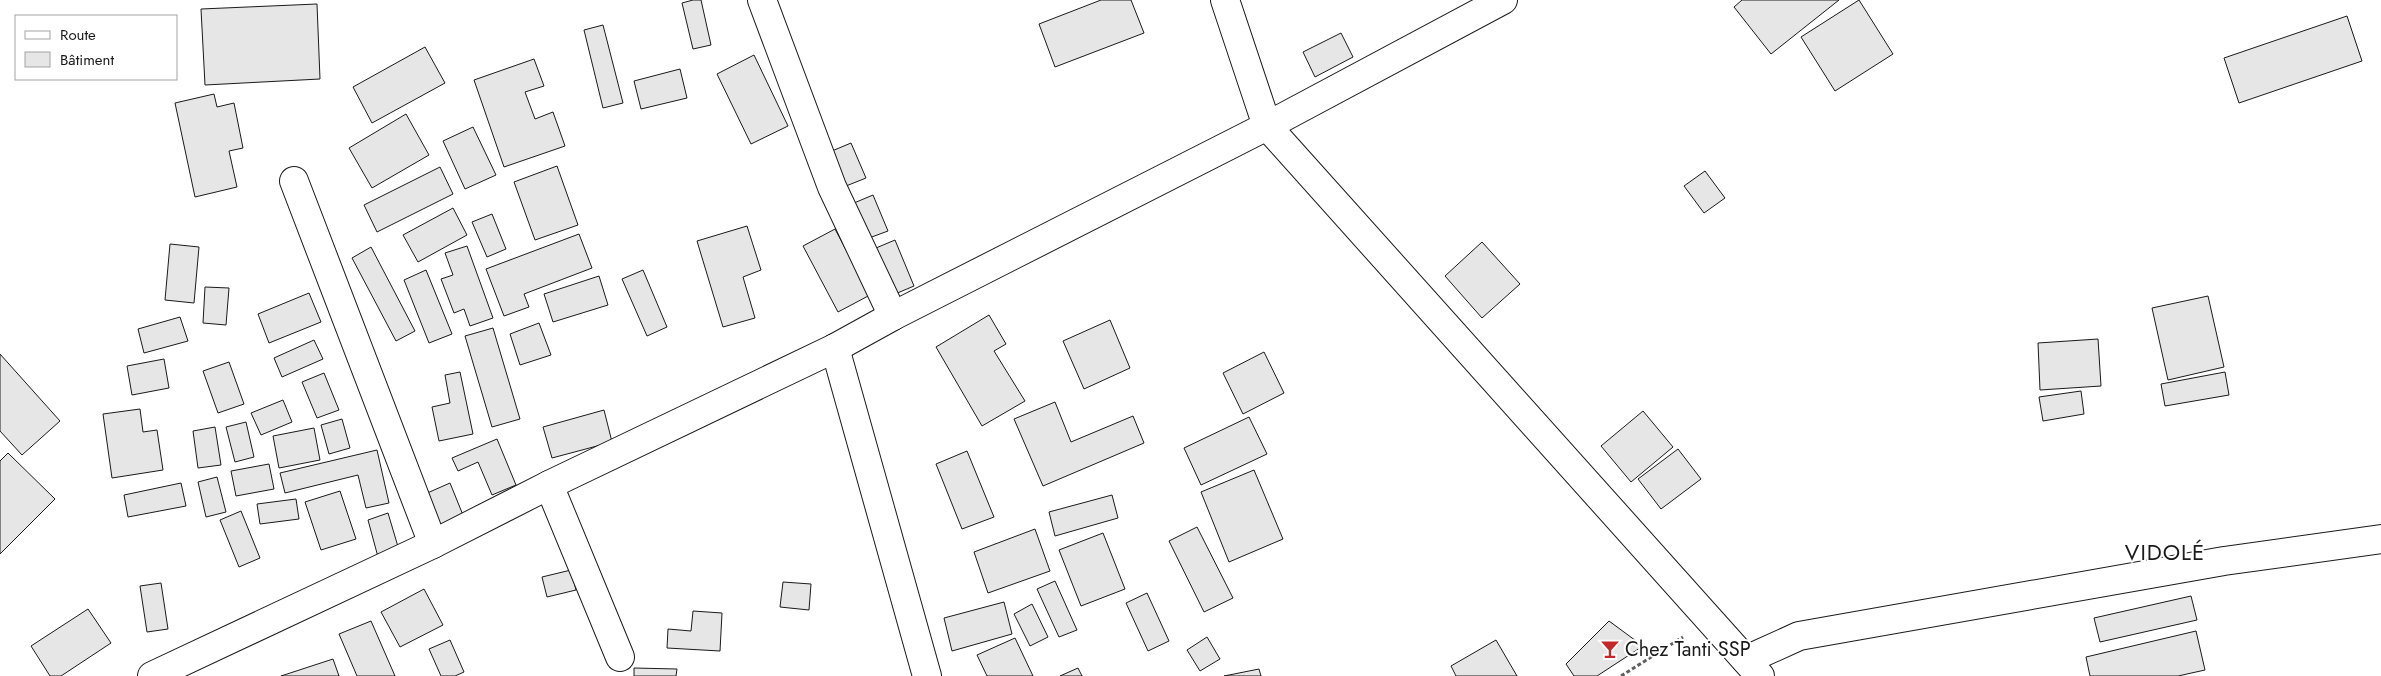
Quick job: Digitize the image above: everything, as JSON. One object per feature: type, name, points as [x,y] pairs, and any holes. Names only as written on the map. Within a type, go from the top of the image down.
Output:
[{"type":"street","points":[[762,0],[832,187],[893,316]]},
{"type":"street","points":[[1225,0],[1268,126],[1753,668],[1798,636],[2224,561],[2381,539]]},
{"type":"street","points":[[152,676],[433,544],[549,485],[835,348],[893,316],[1268,126],[1503,0]]},
{"type":"street","points":[[294,181],[433,544]]},
{"type":"street","points":[[835,348],[927,676]]},
{"type":"street","points":[[549,485],[620,657]]},
{"type":"path","points":[[1621,676],[1709,621]]},
{"type":"building","points":[[701,0],[711,45],[693,49],[682,3]]},
{"type":"building","points":[[1101,0],[1131,0],[1144,33],[1055,67],[1039,24]]},
{"type":"building","points":[[1742,0],[1839,0],[1771,54],[1734,7]]},
{"type":"building","points":[[1859,0],[1893,54],[1835,91],[1801,37]]},
{"type":"building","points":[[317,4],[320,79],[205,85],[201,9]]},
{"type":"building","points":[[2347,16],[2362,61],[2239,103],[2224,58]]},
{"type":"building","points":[[603,25],[623,103],[603,108],[584,30]]},
{"type":"building","points":[[1341,33],[1353,57],[1315,77],[1303,52]]},
{"type":"building","points":[[425,47],[445,83],[372,123],[353,87]]},
{"type":"building","points":[[754,55],[788,126],[751,144],[717,74]]},
{"type":"building","points":[[534,59],[544,86],[525,92],[535,119],[553,112],[565,146],[504,167],[474,80]]},
{"type":"building","points":[[680,69],[687,98],[641,109],[634,81]]},
{"type":"building","points":[[214,94],[217,107],[234,103],[243,148],[229,151],[237,187],[195,197],[175,103]]},
{"type":"building","points":[[406,114],[429,155],[372,188],[349,148]]},
{"type":"building","points":[[473,127],[496,175],[465,189],[443,141]]},
{"type":"building","points":[[851,143],[866,178],[846,186],[832,151]]},
{"type":"building","points":[[557,166],[578,225],[535,240],[514,182]]},
{"type":"building","points":[[440,167],[453,194],[377,232],[364,205]]},
{"type":"building","points":[[1705,171],[1725,198],[1704,213],[1684,186]]},
{"type":"building","points":[[873,195],[888,231],[869,238],[854,203]]},
{"type":"building","points":[[453,208],[467,235],[418,262],[403,235]]},
{"type":"building","points":[[492,214],[506,249],[487,257],[472,222]]},
{"type":"building","points":[[747,226],[761,270],[743,277],[755,318],[723,327],[697,241]]},
{"type":"building","points":[[835,229],[870,295],[838,312],[803,246]]},
{"type":"building","points":[[579,234],[592,268],[524,294],[529,307],[504,316],[486,269]]},
{"type":"building","points":[[895,240],[914,286],[895,294],[876,248]]},
{"type":"building","points":[[1482,242],[1520,284],[1482,318],[1445,276]]},
{"type":"building","points":[[170,244],[199,247],[194,303],[165,300]]},
{"type":"building","points":[[467,246],[493,318],[470,326],[464,309],[454,313],[441,279],[453,275],[445,253]]},
{"type":"building","points":[[371,247],[415,331],[396,341],[352,258]]},
{"type":"building","points":[[426,270],[452,334],[429,343],[404,280]]},
{"type":"building","points":[[643,270],[667,327],[647,336],[622,279]]},
{"type":"building","points":[[599,276],[608,305],[553,322],[544,294]]},
{"type":"building","points":[[205,287],[229,288],[226,325],[203,323]]},
{"type":"building","points":[[309,293],[321,322],[269,343],[258,314]]},
{"type":"building","points":[[2208,296],[2224,367],[2168,380],[2152,308]]},
{"type":"building","points":[[989,315],[1006,344],[994,351],[1025,401],[982,426],[936,347]]},
{"type":"building","points":[[180,317],[188,341],[144,353],[138,329]]},
{"type":"building","points":[[1110,320],[1130,368],[1084,389],[1063,341]]},
{"type":"building","points":[[539,323],[551,355],[520,365],[510,334]]},
{"type":"building","points":[[493,328],[520,419],[492,427],[465,336]]},
{"type":"building","points":[[2098,339],[2101,386],[2040,390],[2038,343]]},
{"type":"building","points":[[314,340],[323,359],[282,377],[274,358]]},
{"type":"building","points":[[1264,352],[1284,393],[1243,414],[1223,373]]},
{"type":"building","points":[[0,354],[60,421],[22,455],[0,431]]},
{"type":"building","points":[[164,359],[169,388],[132,395],[127,366]]},
{"type":"building","points":[[229,362],[244,404],[218,413],[203,371]]},
{"type":"building","points":[[460,372],[473,434],[439,441],[432,407],[450,403],[445,375]]},
{"type":"building","points":[[2225,372],[2229,395],[2165,406],[2161,384]]},
{"type":"building","points":[[324,373],[339,410],[317,418],[302,382]]},
{"type":"building","points":[[2081,391],[2084,414],[2043,421],[2039,397]]},
{"type":"building","points":[[283,400],[292,422],[261,435],[251,413]]},
{"type":"building","points":[[1055,402],[1071,442],[1133,416],[1144,443],[1043,486],[1014,419]]},
{"type":"building","points":[[140,409],[143,432],[157,430],[163,470],[112,478],[103,414]]},
{"type":"building","points":[[604,410],[612,442],[552,458],[543,427]]},
{"type":"building","points":[[1643,411],[1673,447],[1631,482],[1601,446]]},
{"type":"building","points":[[1249,417],[1267,454],[1201,485],[1184,448]]},
{"type":"building","points":[[342,419],[350,448],[329,454],[321,425]]},
{"type":"building","points":[[246,422],[254,457],[235,462],[226,427]]},
{"type":"building","points":[[215,427],[221,465],[198,468],[193,431]]},
{"type":"building","points":[[314,428],[320,460],[279,468],[273,436]]},
{"type":"building","points":[[497,439],[516,485],[492,495],[478,462],[458,471],[452,458]]},
{"type":"building","points":[[1678,449],[1701,479],[1661,509],[1638,479]]},
{"type":"building","points":[[377,450],[389,503],[366,508],[358,475],[285,493],[280,473]]},
{"type":"building","points":[[967,451],[994,517],[962,529],[936,464]]},
{"type":"building","points":[[8,453],[55,499],[0,554],[0,461]]},
{"type":"building","points":[[269,464],[274,489],[236,496],[231,471]]},
{"type":"building","points":[[1254,470],[1283,539],[1229,562],[1201,492]]},
{"type":"building","points":[[217,477],[226,512],[206,517],[198,482]]},
{"type":"building","points":[[181,483],[186,506],[128,517],[124,495]]},
{"type":"building","points":[[450,483],[465,520],[440,530],[425,494]]},
{"type":"building","points":[[340,491],[356,539],[321,550],[305,502]]},
{"type":"building","points":[[1112,495],[1118,518],[1055,536],[1049,512]]},
{"type":"building","points":[[296,499],[299,519],[260,524],[257,504]]},
{"type":"building","points":[[241,511],[260,558],[239,567],[220,520]]},
{"type":"building","points":[[388,513],[399,550],[378,557],[368,520]]},
{"type":"building","points":[[1197,527],[1233,598],[1204,612],[1169,541]]},
{"type":"building","points":[[1035,529],[1050,571],[988,593],[974,552]]},
{"type":"building","points":[[1103,533],[1125,589],[1081,606],[1059,550]]},
{"type":"building","points":[[571,570],[576,590],[547,597],[542,577]]},
{"type":"building","points":[[1055,581],[1077,630],[1059,637],[1037,589]]},
{"type":"building","points":[[783,582],[811,584],[809,610],[780,607]]},
{"type":"building","points":[[161,583],[168,629],[147,632],[140,586]]},
{"type":"building","points":[[424,589],[443,625],[400,647],[381,612]]},
{"type":"building","points":[[1147,593],[1169,641],[1148,651],[1126,603]]},
{"type":"building","points":[[2191,596],[2197,620],[2100,642],[2094,618]]},
{"type":"building","points":[[1004,602],[1012,634],[952,651],[944,618]]},
{"type":"building","points":[[1032,604],[1048,637],[1030,646],[1014,614]]},
{"type":"building","points":[[88,609],[111,643],[61,676],[50,676],[31,646]]},
{"type":"building","points":[[693,611],[722,613],[720,651],[667,648],[668,629],[691,631]]},
{"type":"building","points":[[371,621],[395,676],[357,676],[339,634]]},
{"type":"building","points":[[1609,621],[1643,646],[1597,676],[1574,676],[1566,664]]},
{"type":"building","points":[[2196,631],[2205,670],[2178,676],[2090,676],[2086,657]]},
{"type":"building","points":[[1207,637],[1220,659],[1200,671],[1187,650]]},
{"type":"building","points":[[1015,638],[1033,676],[987,676],[977,655]]},
{"type":"building","points":[[450,640],[464,672],[455,676],[441,676],[429,649]]},
{"type":"building","points":[[1496,640],[1517,676],[1456,676],[1451,666]]},
{"type":"building","points":[[333,659],[339,676],[281,676]]},
{"type":"building","points":[[634,668],[677,669],[676,676],[634,676]]},
{"type":"building","points":[[1078,668],[1082,676],[1060,676]]},
{"type":"building","points":[[1259,669],[1261,676],[1224,676]]},
{"type":"place","name":"Chez Tanti SSP","points":[[1610,649]]},
{"type":"district","name":"VIDOLÉ","points":[[2165,552]]}]
